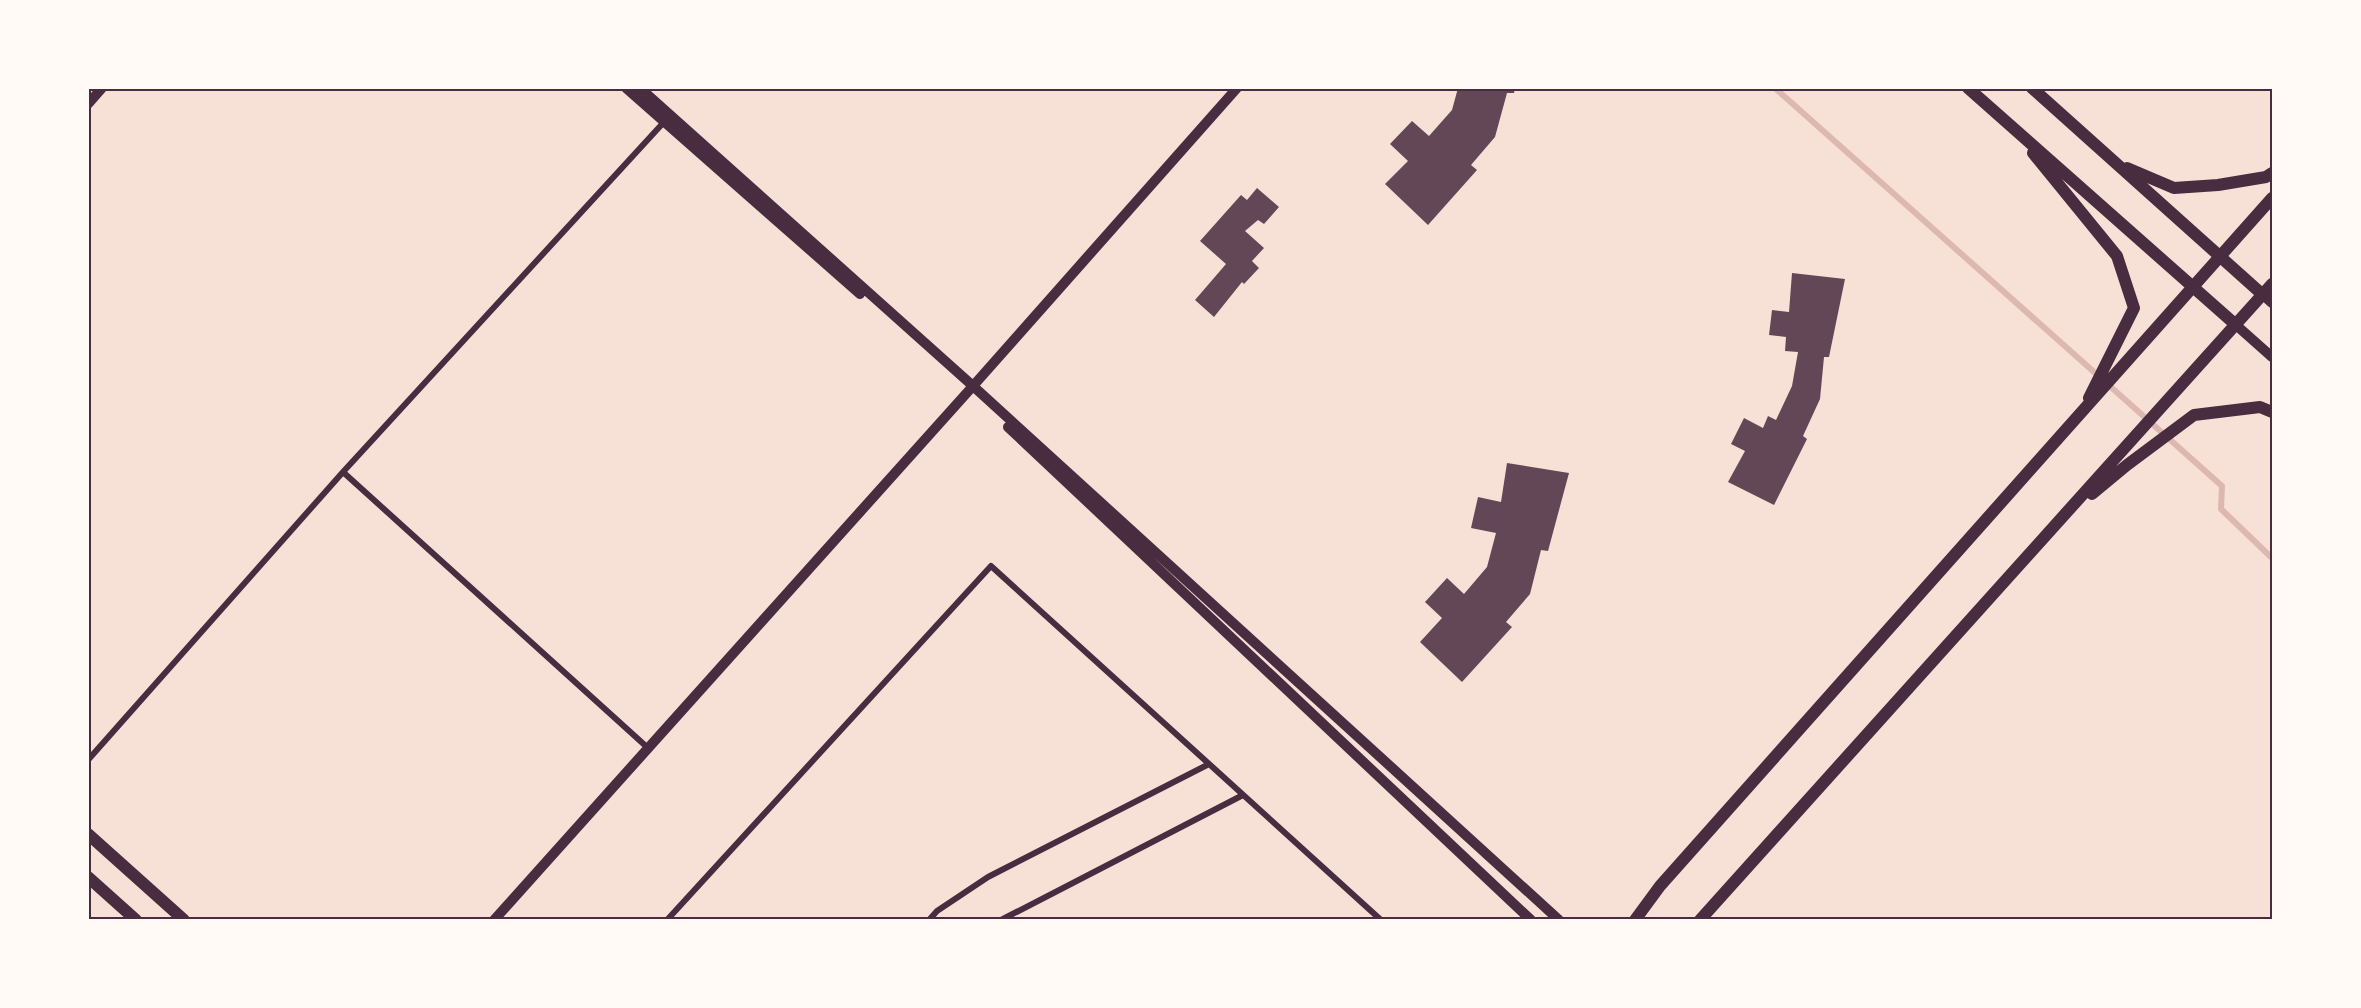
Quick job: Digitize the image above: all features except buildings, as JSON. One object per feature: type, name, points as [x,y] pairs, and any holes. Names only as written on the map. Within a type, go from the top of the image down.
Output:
[{"type":"main road","points":[[1968,88],[2236,325]]},
{"type":"main road","points":[[2032,88],[2263,295]]},
{"type":"main road","points":[[2011,127],[2117,255],[2134,308],[2105,366],[2096,392]]},
{"type":"main road","points":[[2116,164],[2174,188],[2218,185],[2266,177],[2272,173]]},
{"type":"main road","points":[[1635,920],[1660,886],[2080,414],[2096,392],[2116,375],[2272,198]]},
{"type":"main road","points":[[1700,920],[2272,284]]},
{"type":"main road","points":[[2059,521],[2194,415],[2260,407],[2272,412]]},
{"type":"main road","points":[[88,834],[184,920]]},
{"type":"main road","points":[[88,877],[136,920]]},
{"type":"street","points":[[88,104],[102,88]]},
{"type":"street","points":[[626,88],[971,388],[1531,920]]},
{"type":"street","points":[[640,88],[1559,920]]},
{"type":"street","points":[[494,920],[1237,88]]},
{"type":"street","points":[[88,760],[343,472],[664,122]]},
{"type":"street","points":[[2263,295],[2272,303]]},
{"type":"street","points":[[2236,325],[2272,357]]},
{"type":"street","points":[[343,472],[648,748]]},
{"type":"street","points":[[667,920],[991,566],[1381,920]]},
{"type":"street","points":[[929,920],[937,911],[988,877],[1209,764]]},
{"type":"street","points":[[1001,920],[1244,795]]},
{"type":"waterway","points":[[1775,88],[2222,486],[2221,509],[2272,558]]}]
